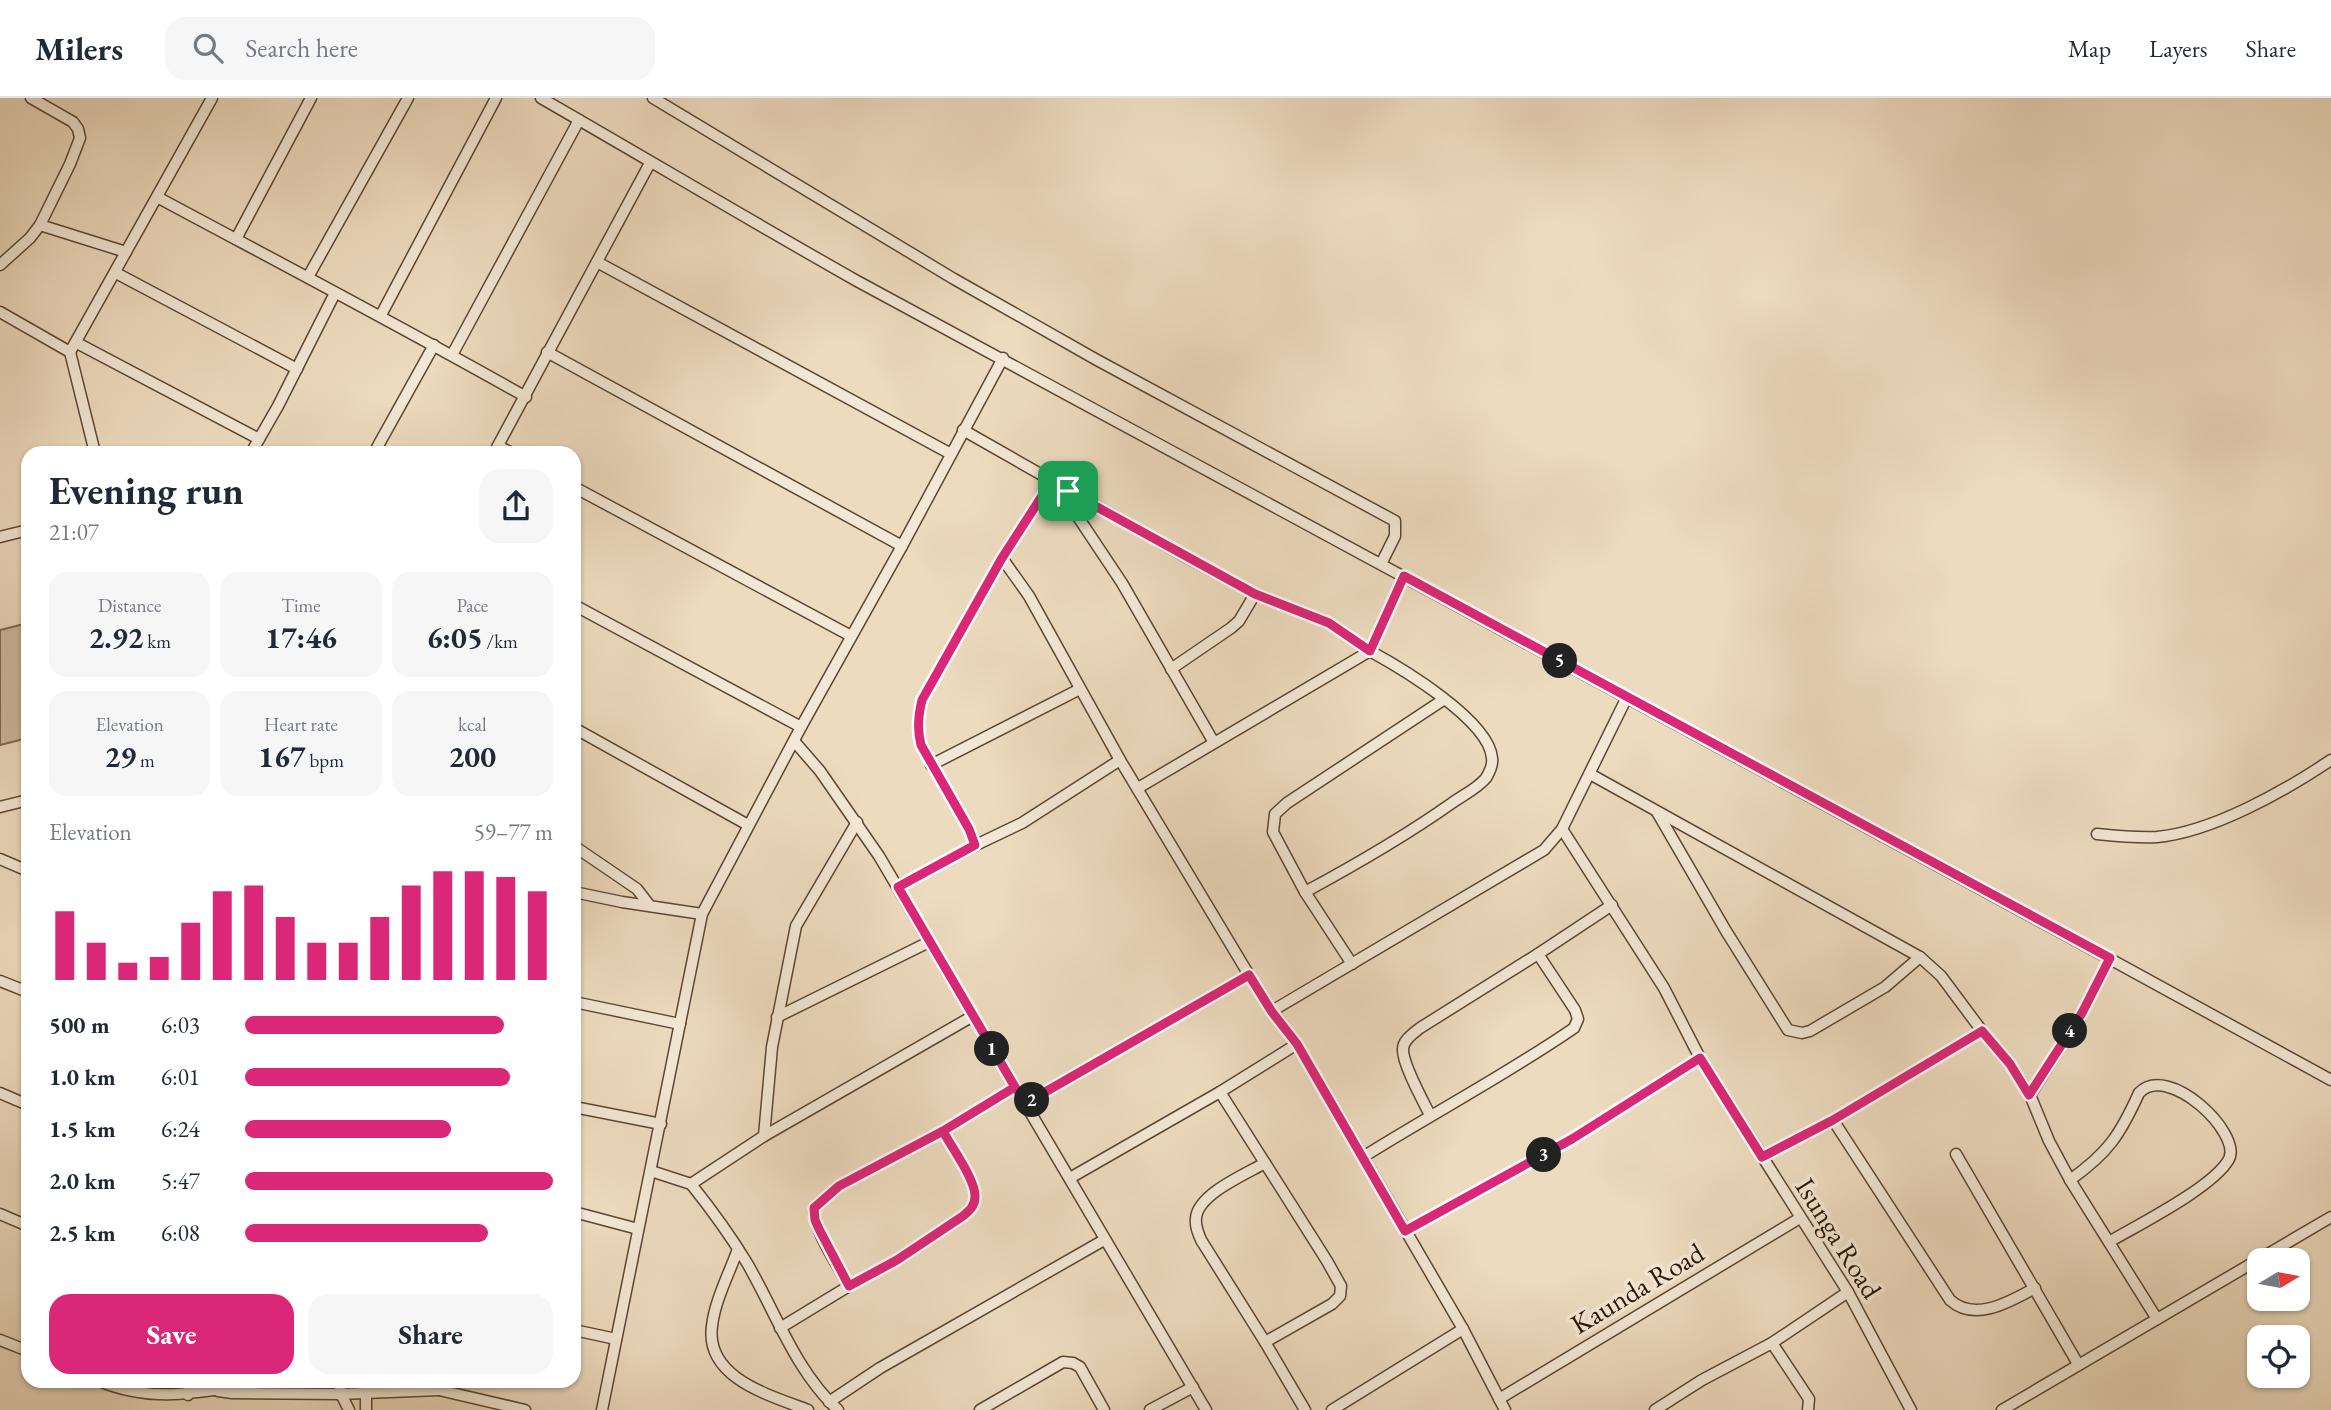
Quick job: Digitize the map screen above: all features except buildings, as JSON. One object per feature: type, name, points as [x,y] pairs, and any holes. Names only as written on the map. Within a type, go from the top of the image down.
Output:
[{"type":"street","points":[[0,265],[30,238],[40,225],[80,138],[73,122],[31,98]]},
{"type":"street","points":[[94,446],[74,347],[212,98]]},
{"type":"street","points":[[236,239],[311,98]]},
{"type":"street","points":[[308,277],[408,98]]},
{"type":"street","points":[[380,315],[496,98]]},
{"type":"street","points":[[541,98],[857,281],[2331,1080]]},
{"type":"street","points":[[653,98],[1014,313],[1395,521],[1395,536],[1381,564]]},
{"type":"street","points":[[452,355],[579,120]]},
{"type":"street","points":[[498,446],[650,163]]},
{"type":"street","points":[[157,197],[380,315],[526,397]]},
{"type":"street","points":[[40,225],[126,252]]},
{"type":"street","points":[[597,262],[951,454]]},
{"type":"street","points":[[116,273],[296,369]]},
{"type":"street","points":[[255,446],[335,293]]},
{"type":"street","points":[[0,312],[259,439]]},
{"type":"street","points":[[378,446],[434,345]]},
{"type":"street","points":[[547,352],[902,546]]},
{"type":"street","points":[[602,1410],[702,914],[1003,358]]},
{"type":"street","points":[[963,430],[1051,482],[1255,594],[1329,623],[1370,651],[1403,669],[1469,718],[1486,741],[1492,757],[1485,780],[1371,856],[1305,892]]},
{"type":"street","points":[[975,845],[969,829],[931,765],[918,735],[922,700],[1002,558],[1051,482]]},
{"type":"street","points":[[581,490],[851,636]]},
{"type":"street","points":[[1068,491],[1068,502],[1122,583],[1213,741]]},
{"type":"street","points":[[0,537],[21,532]]},
{"type":"street","points":[[1002,558],[1029,596],[1120,760],[1249,975],[1272,1012],[1297,1044],[1463,1329],[1505,1410]]},
{"type":"street","points":[[1138,788],[1213,741],[1370,651],[1404,576]]},
{"type":"street","points":[[1171,669],[1239,621],[1255,594]]},
{"type":"street","points":[[581,609],[801,727]]},
{"type":"street","points":[[931,765],[1080,689]]},
{"type":"street","points":[[1272,1012],[1544,850],[1562,829],[1627,697]]},
{"type":"street","points":[[1352,964],[1305,892],[1273,832],[1275,814],[1298,795],[1443,699]]},
{"type":"street","points":[[581,733],[748,825]]},
{"type":"street","points":[[794,741],[820,771],[857,822],[898,887],[1206,1410]]},
{"type":"street","points":[[898,887],[1022,822],[1120,760]]},
{"type":"street","points":[[2097,834],[2132,838],[2160,836],[2197,828],[2254,805],[2331,760]]},
{"type":"street","points":[[1590,774],[1920,957],[1949,985],[2010,1064],[2029,1095],[2070,1180],[2157,1319]]},
{"type":"street","points":[[0,807],[21,802]]},
{"type":"street","points":[[1657,812],[1788,1030],[1802,1033],[1810,1031],[1885,987],[1920,957]]},
{"type":"street","points":[[764,1136],[772,1047],[796,926],[820,880],[857,822]]},
{"type":"street","name":"Isunga Road","points":[[1562,829],[1664,988],[1700,1058],[1848,1292],[1911,1410]]},
{"type":"street","points":[[581,851],[637,889],[650,905]]},
{"type":"street","points":[[0,859],[21,868]]},
{"type":"street","points":[[581,893],[702,914]]},
{"type":"street","points":[[1430,1115],[1405,1057],[1402,1048],[1405,1042],[1420,1028],[1612,905]]},
{"type":"street","points":[[777,1017],[929,942]]},
{"type":"street","points":[[1363,1157],[1430,1115],[1471,1095],[1524,1063],[1574,1028],[1578,1019],[1575,1010],[1538,954]]},
{"type":"street","points":[[2029,1095],[2082,1013],[2110,958]]},
{"type":"street","points":[[1026,1103],[1249,975]]},
{"type":"street","points":[[0,981],[21,989]]},
{"type":"street","points":[[581,1003],[680,1024]]},
{"type":"street","points":[[691,1184],[764,1136],[973,1016]]},
{"type":"street","points":[[1762,1157],[1833,1120],[1982,1031]]},
{"type":"street","points":[[1070,1178],[1220,1092],[1297,1044]]},
{"type":"street","points":[[1405,1231],[1572,1139],[1700,1058]]},
{"type":"street","points":[[2070,1180],[2101,1157],[2114,1142],[2139,1093],[2146,1086],[2154,1084],[2172,1087],[2195,1101],[2214,1119],[2227,1138],[2231,1150],[2230,1158],[2222,1169],[2203,1185],[2109,1242]]},
{"type":"street","points":[[849,1286],[819,1229],[814,1208],[847,1182],[943,1131],[1015,1087]]},
{"type":"street","points":[[1220,1092],[1341,1286],[1340,1296],[1332,1304],[1265,1342]]},
{"type":"street","points":[[0,1093],[21,1102]]},
{"type":"street","points":[[581,1108],[661,1124]]},
{"type":"street","points":[[1833,1120],[1944,1292],[1958,1308],[1988,1309],[2035,1288]]},
{"type":"street","points":[[780,1328],[897,1260],[972,1208],[975,1198],[973,1186],[943,1131]]},
{"type":"street","points":[[1956,1154],[2078,1364]]},
{"type":"street","points":[[1265,1163],[1210,1195],[1196,1216],[1201,1240],[1305,1410]]},
{"type":"street","points":[[651,1171],[691,1184],[712,1209],[738,1249],[780,1328],[813,1382],[838,1410]]},
{"type":"street","points":[[0,1214],[21,1223]]},
{"type":"street","points":[[581,1214],[638,1229]]},
{"type":"street","name":"Kaunda Road","points":[[1499,1399],[1800,1217]]},
{"type":"street","points":[[2002,1410],[2331,1217]]},
{"type":"street","points":[[829,1402],[880,1368],[1104,1240]]},
{"type":"street","points":[[738,1249],[716,1308],[712,1326],[713,1351],[721,1364],[743,1382],[808,1410]]},
{"type":"street","points":[[1655,1410],[1702,1380],[1772,1343],[1848,1292]]},
{"type":"street","points":[[1332,1410],[1463,1329]]},
{"type":"street","points":[[581,1332],[616,1339]]},
{"type":"street","points":[[0,1340],[21,1348]]},
{"type":"street","points":[[1772,1343],[1809,1399],[1808,1410]]},
{"type":"street","points":[[980,1410],[1063,1362],[1080,1367],[1104,1410]]},
{"type":"street","points":[[1150,1410],[1193,1387]]},
{"type":"street","points":[[121,1388],[136,1393],[188,1395],[225,1388]]},
{"type":"street","points":[[188,1395],[190,1388]]},
{"type":"street","points":[[341,1388],[349,1410]]},
{"type":"street","points":[[366,1410],[367,1388]]},
{"type":"street","points":[[433,1388],[525,1410]]},
{"type":"street","points":[[218,1391],[341,1394],[439,1390]]},
{"type":"street","points":[[1354,1398],[1361,1410]]},
{"type":"shaded area","points":[[21,625],[21,740],[0,745],[0,630]]},
{"type":"route","points":[[1068,491],[1051,482],[1002,558],[922,700],[918,716],[921,745],[969,829],[975,845],[898,887],[1015,1087],[943,1131],[839,1186],[814,1208],[819,1229],[849,1286],[897,1260],[972,1208],[975,1198],[973,1186],[943,1131],[1015,1087],[1026,1103],[1249,975],[1272,1012],[1297,1044],[1405,1231],[1572,1139],[1700,1058],[1762,1157],[1833,1120],[1982,1031],[2010,1064],[2029,1095],[2097,988],[2110,958],[1404,576],[1370,651],[1329,623],[1255,594],[1068,491]]}]
